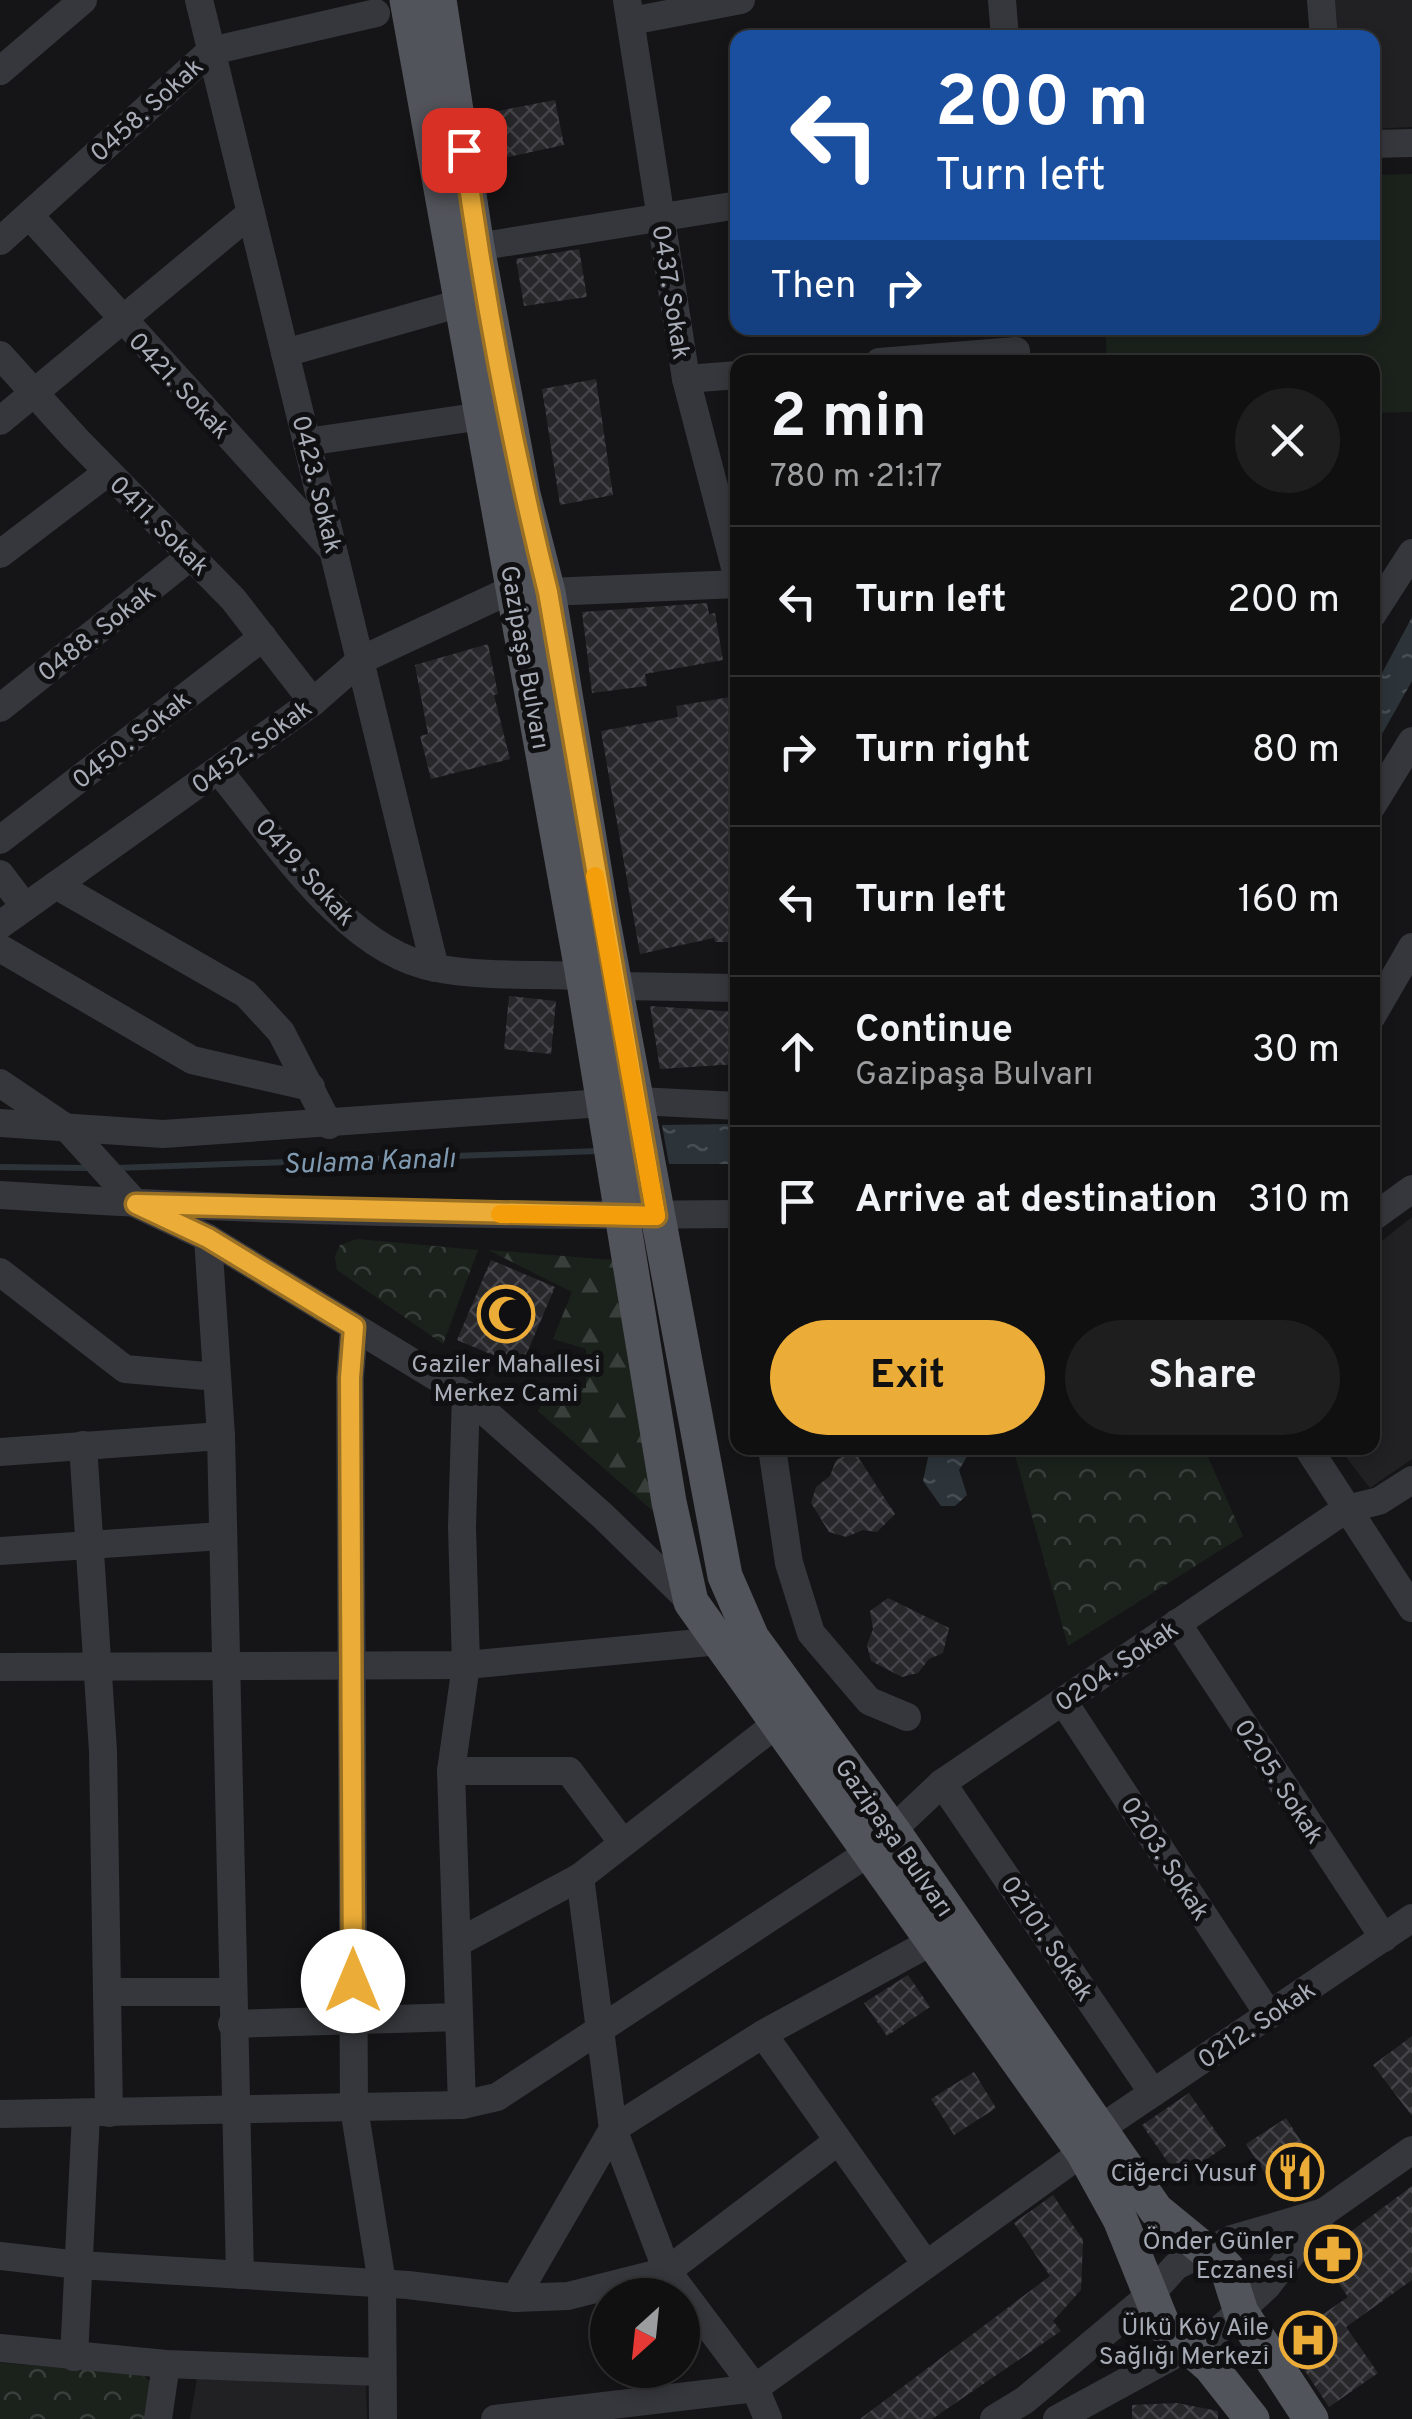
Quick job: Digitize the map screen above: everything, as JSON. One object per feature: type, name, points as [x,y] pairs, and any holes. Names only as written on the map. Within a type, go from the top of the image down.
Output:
[{"type":"main road","name":"Gazipaşa Bulvarı","points":[[439,0],[477,247],[524,494],[531,590],[609,1138],[637,1198],[725,1576],[752,1638],[881,1842],[1090,2141],[1163,2326],[1210,2366],[1252,2419]]},
{"type":"main road","name":"Gazipaşa Bulvarı","points":[[392,7],[461,304],[482,416],[531,590],[618,986],[640,1111],[637,1198],[669,1502],[690,1602],[775,1724],[881,1842],[931,1942],[1090,2141],[1156,2210],[1227,2268],[1242,2312],[1312,2419]]},
{"type":"street","points":[[0,71],[83,0]]},
{"type":"street","name":"0423. Sokak","points":[[198,0],[435,968]]},
{"type":"street","points":[[629,10],[741,0]]},
{"type":"street","points":[[1002,0],[1005,30]]},
{"type":"street","points":[[1321,0],[1323,30]]},
{"type":"street","name":"0458. Sokak","points":[[0,240],[210,51],[392,7]]},
{"type":"street","name":"0437. Sokak","points":[[629,10],[686,379],[730,551]]},
{"type":"street","points":[[1380,144],[1412,143]]},
{"type":"street","points":[[477,247],[730,206]]},
{"type":"street","points":[[0,421],[251,213]]},
{"type":"street","name":"0421. Sokak","points":[[29,215],[120,320],[334,551]]},
{"type":"street","points":[[285,353],[461,304]]},
{"type":"street","points":[[943,355],[1016,347]]},
{"type":"street","name":"0411. Sokak","points":[[0,355],[191,556],[263,637],[313,702]]},
{"type":"street","points":[[686,379],[730,376]]},
{"type":"street","points":[[307,442],[482,416]]},
{"type":"street","points":[[0,554],[108,472]]},
{"type":"street","points":[[1380,603],[1412,552]]},
{"type":"street","name":"0488. Sokak","points":[[0,708],[191,556]]},
{"type":"street","points":[[531,590],[730,582]]},
{"type":"street","name":"0452. Sokak","points":[[0,925],[313,702],[361,660],[531,590]]},
{"type":"street","name":"0450. Sokak","points":[[0,840],[263,637]]},
{"type":"street","points":[[1380,793],[1412,741]]},
{"type":"street","name":"0419. Sokak","points":[[218,770],[340,917],[394,953],[435,968],[583,976]]},
{"type":"street","points":[[0,874],[25,907]]},
{"type":"street","points":[[56,885],[246,994],[281,1032],[329,1125]]},
{"type":"street","points":[[1380,1002],[1412,947]]},
{"type":"street","points":[[0,948],[192,1060],[230,1072],[311,1087]]},
{"type":"street","points":[[618,986],[730,988]]},
{"type":"street","points":[[0,1083],[68,1130],[136,1204],[208,1238],[466,1395],[603,1516],[690,1602]]},
{"type":"street","points":[[0,1123],[163,1134],[603,1103]]},
{"type":"street","points":[[640,1111],[730,1106]]},
{"type":"street","points":[[1380,1212],[1412,1189]]},
{"type":"street","points":[[0,1195],[136,1204],[637,1198],[730,1213]]},
{"type":"street","points":[[208,1238],[221,1436],[240,2275]]},
{"type":"street","points":[[0,1272],[125,1369],[217,1376]]},
{"type":"street","points":[[354,1327],[350,1378],[354,2108],[382,2283],[379,2372],[383,2419]]},
{"type":"street","points":[[462,2105],[451,1771],[466,1665],[462,1527],[466,1395]]},
{"type":"street","points":[[0,1452],[221,1436]]},
{"type":"street","points":[[74,2358],[79,2265],[109,1992],[99,1669],[84,1445]]},
{"type":"street","points":[[773,1455],[790,1562],[811,1633],[869,1701],[907,1717]]},
{"type":"street","points":[[1312,1455],[1412,1608]]},
{"type":"street","name":"0204. Sokak","points":[[0,2114],[462,2105],[497,2097],[881,1842],[942,1783],[1346,1509],[1379,1501],[1412,1480]]},
{"type":"street","points":[[0,1551],[222,1536]]},
{"type":"street","name":"0205. Sokak","points":[[1177,1623],[1384,1938]]},
{"type":"street","points":[[0,1667],[466,1665],[720,1641]]},
{"type":"street","name":"0203. Sokak","points":[[1063,1702],[1269,2016]]},
{"type":"street","points":[[457,1944],[580,1877],[775,1724]]},
{"type":"street","points":[[451,1771],[568,1771],[623,1843]]},
{"type":"street","name":"02101. Sokak","points":[[942,1783],[1153,2094]]},
{"type":"street","points":[[580,1877],[613,2129],[666,2272],[754,2388],[768,2419]]},
{"type":"street","name":"0212. Sokak","points":[[754,2388],[1153,2094],[1412,1918]]},
{"type":"street","points":[[515,2298],[613,2129],[762,2034],[931,1942]]},
{"type":"street","points":[[109,1992],[232,1992]]},
{"type":"street","points":[[232,2024],[459,2017]]},
{"type":"street","points":[[762,2034],[925,2263]]},
{"type":"street","points":[[0,2256],[79,2265],[382,2283],[515,2298],[568,2296],[666,2272],[838,2141]]},
{"type":"street","points":[[1057,2419],[1218,2332],[1242,2312],[1324,2212],[1412,2150]]},
{"type":"street","points":[[994,2419],[1024,2400],[1150,2295],[1176,2266],[1232,2238],[1324,2212]]},
{"type":"street","points":[[0,2348],[166,2364],[379,2372]]},
{"type":"street","points":[[158,2419],[166,2364]]},
{"type":"street","points":[[495,2419],[754,2388]]},
{"type":"shaded area","points":[[1335,0],[1412,0],[1412,127],[1380,129],[1380,30],[1337,30]]},
{"type":"shaded area","points":[[1412,1217],[1412,1459],[1370,1488],[1344,1455],[1380,1455],[1380,1242]]},
{"type":"shaded area","points":[[197,2379],[366,2383],[367,2419],[190,2419]]},
{"type":"green space","points":[[1412,174],[1412,412],[1380,413],[1380,355],[1107,355],[1105,335],[1380,335],[1380,175]]},
{"type":"green space","points":[[357,1239],[478,1250],[443,1344],[337,1270],[335,1256],[340,1245]]},
{"type":"green space","points":[[488,1250],[613,1260],[661,1518],[538,1411],[553,1386],[586,1388],[586,1349],[553,1339],[572,1292]]},
{"type":"green space","points":[[1015,1455],[1207,1455],[1243,1536],[1068,1646]]},
{"type":"green space","points":[[0,2363],[140,2373],[153,2384],[147,2419],[0,2419]]},
{"type":"water","points":[[1412,617],[1412,681],[1380,738],[1380,677]]},
{"type":"water","points":[[730,1124],[730,1164],[669,1164],[662,1125]]},
{"type":"water","points":[[929,1455],[968,1455],[959,1470],[967,1495],[955,1506],[941,1506],[923,1481]]},
{"type":"building","points":[[555,100],[564,145],[503,158],[493,112]]},
{"type":"building","points":[[579,249],[587,297],[524,306],[516,259]]},
{"type":"building","points":[[596,379],[613,495],[560,505],[542,389]]},
{"type":"building","points":[[707,603],[709,614],[715,613],[723,660],[645,674],[647,686],[592,693],[582,612]]},
{"type":"building","points":[[488,644],[498,694],[494,695],[510,759],[431,779],[420,736],[428,734],[415,665]]},
{"type":"building","points":[[730,697],[730,942],[715,942],[714,938],[640,954],[601,731],[678,717],[676,706]]},
{"type":"building","points":[[509,996],[556,1001],[551,1054],[504,1049]]},
{"type":"building","points":[[650,1006],[730,1011],[730,1065],[660,1069]]},
{"type":"building","name":"Gaziler Mahallesi Merkez Cami","points":[[491,1260],[555,1287],[521,1367],[457,1340]]},
{"type":"building","points":[[847,1455],[858,1457],[895,1514],[877,1532],[863,1530],[846,1537],[829,1532],[811,1503],[816,1487],[830,1476],[836,1460]]},
{"type":"building","points":[[888,1598],[949,1628],[943,1653],[929,1659],[918,1673],[902,1677],[871,1661],[867,1645],[873,1629],[870,1611]]},
{"type":"building","points":[[908,1975],[930,2007],[887,2036],[864,2003]]},
{"type":"building","points":[[1412,2036],[1412,2116],[1373,2065]]},
{"type":"building","points":[[974,2072],[996,2108],[954,2135],[931,2099]]},
{"type":"building","points":[[1189,2093],[1226,2146],[1179,2178],[1142,2125]]},
{"type":"building","points":[[1286,2118],[1317,2166],[1277,2192],[1246,2144]]},
{"type":"building","points":[[1412,2186],[1412,2280],[1346,2327],[1378,2373],[1329,2407],[1301,2365],[1297,2332],[1348,2297],[1319,2255]]},
{"type":"building","points":[[1053,2195],[1083,2240],[1081,2290],[1053,2321],[1061,2331],[932,2419],[860,2419],[1050,2276],[1014,2223]]},
{"type":"building","points":[[1177,2403],[1218,2411],[1218,2419],[1132,2419],[1132,2405]]},
{"type":"waterway","name":"Sulama Kanalı","points":[[116,1168],[598,1151]]},
{"type":"waterway","name":"Sulama Kanalı","points":[[0,1167],[89,1168]]},
{"type":"slow traffic","points":[[500,1214],[656,1216],[618,986],[595,876]]},
{"type":"place","name":"Gaziler Mahallesi Merkez Cami","points":[[506,1314]]},
{"type":"place","name":"Ciğerci Yusuf","points":[[1295,2172]]},
{"type":"place","name":"Önder Günler Eczanesi","points":[[1333,2254]]},
{"type":"place","name":"Ülkü Köy Aile Sağlığı Merkezi","points":[[1308,2340]]},
{"type":"route","points":[[353,1981],[350,1378],[354,1327],[208,1238],[136,1204],[656,1216],[548,592],[524,494],[477,247],[464,150]]}]
